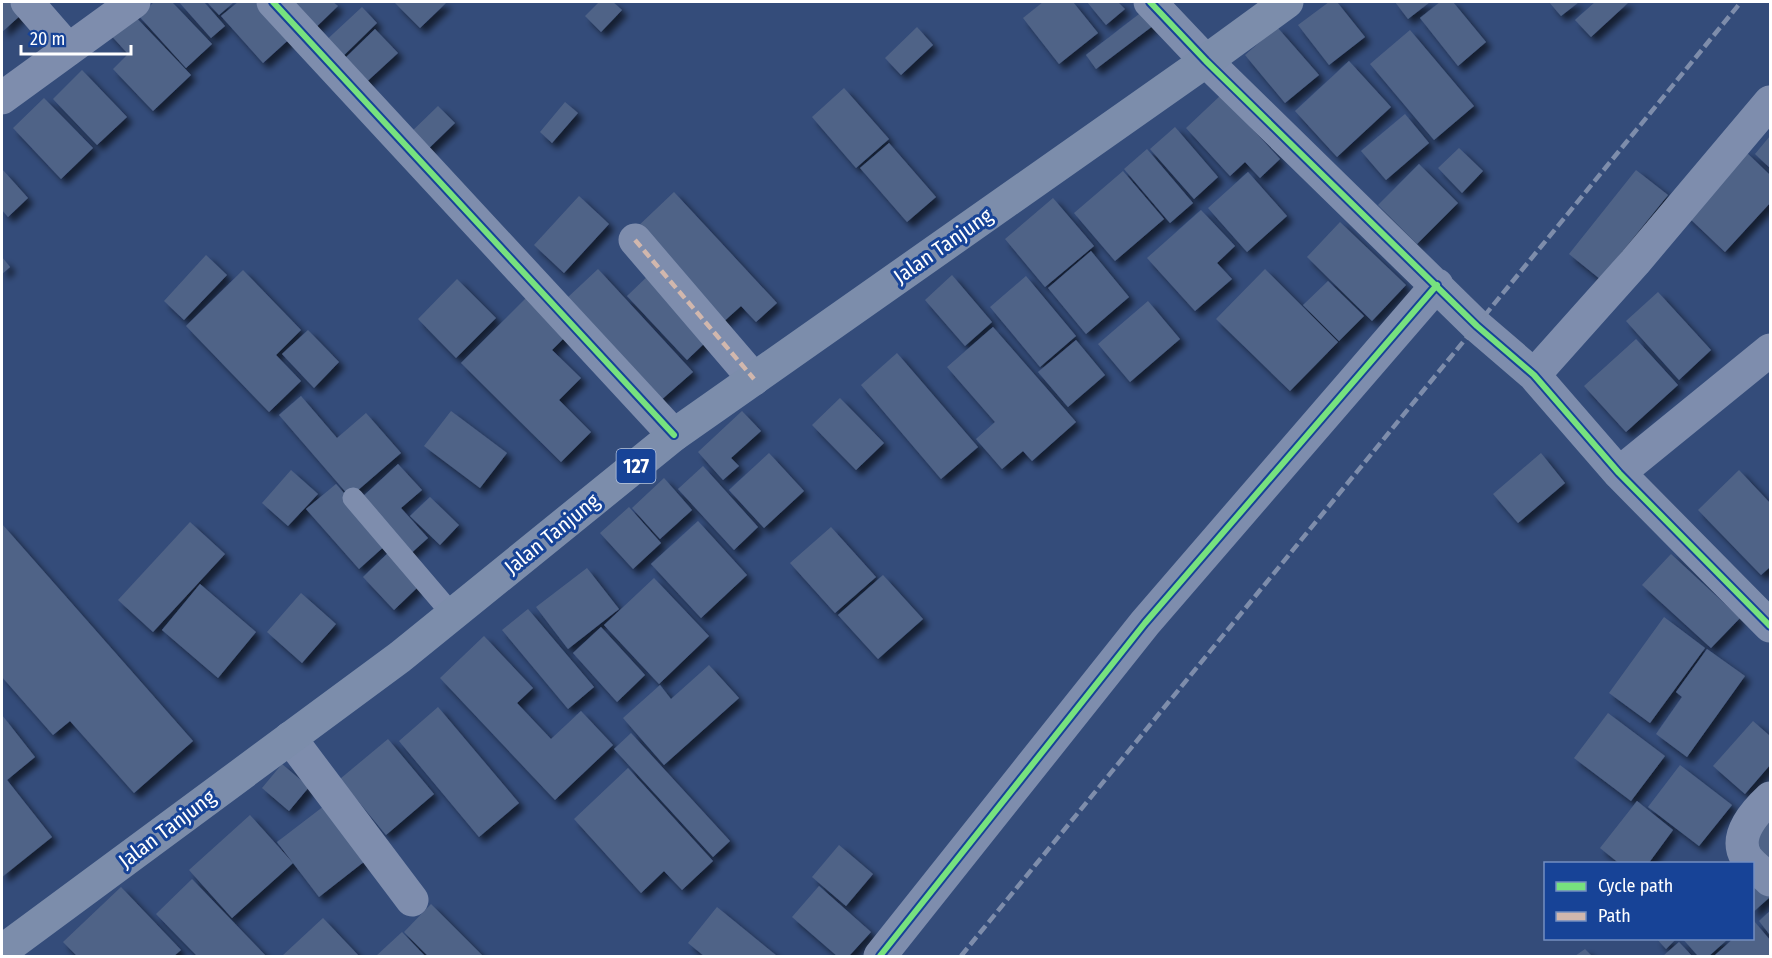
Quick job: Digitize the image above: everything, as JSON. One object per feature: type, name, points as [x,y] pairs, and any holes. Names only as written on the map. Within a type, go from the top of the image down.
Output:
[{"type":"main road","name":"Jalan Tanjung","points":[[2,951],[400,657],[674,435],[1287,2]]},
{"type":"street","points":[[27,2],[68,49]]},
{"type":"street","points":[[2,98],[134,2]]},
{"type":"street","points":[[273,2],[674,435]]},
{"type":"street","points":[[1150,2],[1206,61],[1477,326],[1534,375],[1619,473],[1770,626]]},
{"type":"street","points":[[1534,375],[1635,262],[1770,102]]},
{"type":"street","points":[[635,240],[754,378]]},
{"type":"street","points":[[880,957],[1145,623],[1437,285]]},
{"type":"street","points":[[1619,473],[1770,350]]},
{"type":"street","points":[[290,738],[411,900]]},
{"type":"street","points":[[1751,862],[1746,857],[1742,846],[1746,828],[1757,811],[1770,798]]},
{"type":"street","points":[[1754,865],[1770,880]]},
{"type":"lane","points":[[353,498],[453,614]]},
{"type":"building","points":[[2,2],[13,2],[23,13],[2,32]]},
{"type":"building","points":[[154,2],[172,2],[212,44],[186,68],[139,16]]},
{"type":"building","points":[[179,2],[204,2],[225,26],[211,38]]},
{"type":"building","points":[[207,2],[234,2],[219,15]]},
{"type":"building","points":[[238,2],[268,2],[296,33],[263,63],[221,16]]},
{"type":"building","points":[[279,2],[333,2],[338,6],[310,33]]},
{"type":"building","points":[[394,2],[445,2],[446,3],[420,28]]},
{"type":"building","points":[[599,2],[613,2],[622,10],[601,32],[585,16]]},
{"type":"building","points":[[1043,2],[1073,2],[1098,33],[1059,64],[1023,18]]},
{"type":"building","points":[[1087,2],[1118,2],[1125,9],[1106,25]]},
{"type":"building","points":[[1329,2],[1337,2],[1365,37],[1329,65],[1298,25]]},
{"type":"building","points":[[1395,2],[1430,2],[1408,19]]},
{"type":"building","points":[[1440,2],[1453,2],[1486,42],[1458,66],[1420,18]]},
{"type":"building","points":[[1549,2],[1579,2],[1561,16]]},
{"type":"building","points":[[1595,2],[1629,2],[1591,37],[1575,20]]},
{"type":"building","points":[[362,7],[377,23],[336,63],[320,46]]},
{"type":"building","points":[[129,10],[191,75],[153,111],[113,69],[128,54],[107,31]]},
{"type":"building","points":[[1143,11],[1154,25],[1096,69],[1086,55]]},
{"type":"building","points":[[917,27],[933,45],[901,75],[885,58]]},
{"type":"building","points":[[1277,27],[1319,75],[1285,103],[1245,55]]},
{"type":"building","points":[[375,29],[398,53],[360,88],[338,65]]},
{"type":"building","points":[[1410,30],[1474,106],[1434,140],[1370,64]]},
{"type":"building","points":[[1349,61],[1391,107],[1337,157],[1295,111]]},
{"type":"building","points":[[82,70],[127,117],[97,145],[53,99]]},
{"type":"building","points":[[844,88],[889,139],[856,168],[812,117]]},
{"type":"building","points":[[1221,95],[1280,159],[1260,178],[1245,162],[1230,176],[1186,128]]},
{"type":"building","points":[[44,98],[93,148],[61,179],[13,128]]},
{"type":"building","points":[[565,102],[578,113],[552,143],[540,132]]},
{"type":"building","points":[[438,106],[455,123],[424,153],[407,136]]},
{"type":"building","points":[[1405,114],[1429,143],[1386,180],[1361,151]]},
{"type":"building","points":[[1175,127],[1218,177],[1194,199],[1150,149]]},
{"type":"building","points":[[1770,136],[1770,168],[1755,154]]},
{"type":"building","points":[[889,143],[936,197],[907,222],[860,168]]},
{"type":"building","points":[[1459,148],[1483,171],[1462,193],[1438,168]]},
{"type":"building","points":[[1147,149],[1193,203],[1170,223],[1124,169]]},
{"type":"building","points":[[1745,151],[1770,175],[1770,203],[1725,252],[1685,214]]},
{"type":"building","points":[[1419,164],[1458,203],[1417,244],[1378,205]]},
{"type":"building","points":[[2,169],[28,198],[8,217],[2,210]]},
{"type":"building","points":[[1636,170],[1668,195],[1600,279],[1569,254]]},
{"type":"building","points":[[1123,171],[1164,219],[1115,261],[1074,213]]},
{"type":"building","points":[[1248,172],[1287,216],[1247,252],[1208,208]]},
{"type":"building","points":[[674,192],[777,303],[756,322],[741,306],[721,324],[634,230]]},
{"type":"building","points":[[579,196],[609,224],[564,273],[534,245]]},
{"type":"building","points":[[1053,198],[1094,246],[1045,287],[1005,239]]},
{"type":"building","points":[[1201,210],[1235,246],[1217,263],[1232,279],[1195,311],[1147,258]]},
{"type":"building","points":[[1340,222],[1406,285],[1372,321],[1307,257]]},
{"type":"building","points":[[1091,251],[1129,297],[1086,334],[1048,288]]},
{"type":"building","points":[[206,255],[227,275],[184,320],[164,301]]},
{"type":"building","points":[[2,257],[10,267],[2,274]]},
{"type":"building","points":[[598,269],[693,372],[660,401],[566,299]]},
{"type":"building","points":[[1265,269],[1338,342],[1290,391],[1216,319]]},
{"type":"building","points":[[243,270],[301,330],[276,355],[301,381],[269,412],[186,326]]},
{"type":"building","points":[[653,271],[712,336],[687,360],[627,296]]},
{"type":"building","points":[[952,275],[992,322],[965,346],[925,300]]},
{"type":"building","points":[[1026,276],[1076,336],[1040,367],[990,307]]},
{"type":"building","points":[[457,279],[496,318],[456,358],[418,319]]},
{"type":"building","points":[[1328,281],[1364,316],[1339,341],[1303,305]]},
{"type":"building","points":[[1658,292],[1711,350],[1679,380],[1626,321]]},
{"type":"building","points":[[530,294],[569,333],[552,350],[581,378],[559,400],[591,432],[561,462],[461,363]]},
{"type":"building","points":[[1148,301],[1180,339],[1130,382],[1098,344]]},
{"type":"building","points":[[993,327],[1076,422],[1032,461],[1023,451],[1002,469],[976,439],[995,422],[947,367]]},
{"type":"building","points":[[308,330],[339,362],[314,388],[282,354]]},
{"type":"building","points":[[1636,339],[1678,385],[1626,432],[1584,386]]},
{"type":"building","points":[[1076,340],[1105,375],[1068,407],[1038,372]]},
{"type":"building","points":[[897,353],[978,447],[941,479],[861,385]]},
{"type":"building","points":[[301,396],[337,438],[366,413],[401,453],[350,497],[279,415]]},
{"type":"building","points":[[840,398],[884,443],[856,470],[812,425]]},
{"type":"building","points":[[451,411],[507,453],[480,488],[424,446]]},
{"type":"building","points":[[742,411],[761,431],[731,458],[739,466],[723,480],[698,452]]},
{"type":"building","points":[[769,453],[804,491],[764,528],[729,490]]},
{"type":"building","points":[[1541,453],[1565,483],[1518,523],[1493,494]]},
{"type":"building","points":[[398,464],[422,490],[401,508],[428,538],[408,556],[358,501]]},
{"type":"building","points":[[703,466],[758,527],[734,550],[678,489]]},
{"type":"building","points":[[291,470],[318,494],[288,526],[262,503]]},
{"type":"building","points":[[1739,470],[1770,503],[1770,567],[1761,575],[1698,510]]},
{"type":"building","points":[[664,478],[692,510],[660,539],[632,508]]},
{"type":"building","points":[[336,484],[388,543],[359,569],[306,509]]},
{"type":"building","points":[[430,497],[459,525],[440,545],[410,516]]},
{"type":"building","points":[[629,507],[661,543],[633,569],[600,533]]},
{"type":"building","points":[[698,521],[747,575],[701,618],[651,564]]},
{"type":"building","points":[[190,522],[225,554],[153,632],[118,600]]},
{"type":"building","points":[[2,524],[193,741],[134,793],[70,721],[53,735],[2,677]]},
{"type":"building","points":[[831,527],[876,577],[835,613],[790,563]]},
{"type":"building","points":[[388,553],[419,586],[394,610],[363,577]]},
{"type":"building","points":[[1671,554],[1740,618],[1711,648],[1642,585]]},
{"type":"building","points":[[587,568],[619,609],[568,649],[536,607]]},
{"type":"building","points":[[883,575],[923,619],[878,659],[838,615]]},
{"type":"building","points":[[654,578],[709,636],[659,684],[604,625]]},
{"type":"building","points":[[200,584],[256,632],[218,678],[162,630]]},
{"type":"building","points":[[301,593],[336,624],[302,663],[267,632]]},
{"type":"building","points":[[528,609],[594,687],[568,709],[502,630]]},
{"type":"building","points":[[1664,617],[1705,648],[1650,723],[1609,693]]},
{"type":"building","points":[[601,627],[645,675],[617,702],[573,653]]},
{"type":"building","points":[[484,636],[533,688],[517,703],[551,739],[581,711],[613,745],[555,800],[440,678]]},
{"type":"building","points":[[1707,649],[1745,676],[1687,757],[1656,734],[1682,697],[1676,692]]},
{"type":"building","points":[[709,665],[739,698],[664,765],[623,718],[660,685],[671,699]]},
{"type":"building","points":[[438,707],[519,803],[479,837],[399,741]]},
{"type":"building","points":[[1608,713],[1665,756],[1631,801],[1574,758]]},
{"type":"building","points":[[2,715],[35,757],[7,780],[52,837],[2,877]]},
{"type":"building","points":[[1753,721],[1770,736],[1770,765],[1745,794],[1713,766]]},
{"type":"building","points":[[631,733],[730,841],[713,857],[614,749]]},
{"type":"building","points":[[388,739],[434,794],[386,835],[340,779]]},
{"type":"building","points":[[282,764],[309,787],[289,811],[262,788]]},
{"type":"building","points":[[1680,765],[1732,805],[1699,846],[1648,807]]},
{"type":"building","points":[[628,768],[713,861],[682,890],[664,871],[641,893],[574,819]]},
{"type":"building","points":[[1637,801],[1673,830],[1649,862],[1618,862],[1600,848]]},
{"type":"building","points":[[324,806],[365,861],[319,897],[277,842]]},
{"type":"building","points":[[250,815],[293,863],[232,918],[189,870]]},
{"type":"building","points":[[1770,821],[1770,869],[1746,843]]},
{"type":"building","points":[[839,845],[873,874],[846,906],[812,877]]},
{"type":"building","points":[[1754,869],[1770,888],[1770,897],[1754,911]]},
{"type":"building","points":[[192,879],[266,956],[197,956],[156,914]]},
{"type":"building","points":[[819,886],[871,932],[849,956],[837,956],[792,917]]},
{"type":"building","points":[[121,887],[181,950],[174,956],[77,956],[63,942]]},
{"type":"building","points":[[431,904],[483,956],[428,956],[404,932]]},
{"type":"building","points":[[717,907],[777,956],[704,956],[688,943]]},
{"type":"building","points":[[1770,911],[1770,935],[1759,921]]},
{"type":"building","points":[[323,918],[359,956],[282,956]]},
{"type":"building","points":[[1754,921],[1770,940],[1770,956],[1714,956],[1732,940],[1754,940]]},
{"type":"building","points":[[402,932],[425,956],[376,956]]},
{"type":"building","points":[[1658,940],[1675,940],[1666,949]]},
{"type":"building","points":[[1684,940],[1727,940],[1709,956],[1698,956]]},
{"type":"building","points":[[1679,942],[1692,956],[1663,956]]},
{"type":"building","points":[[1585,949],[1592,956],[1575,956]]},
{"type":"railway","points":[[961,956],[1741,2]]},
{"type":"marked path","points":[[635,240],[754,379]]},
{"type":"cycle path","points":[[273,2],[674,435]]},
{"type":"cycle path","points":[[1150,2],[1206,61],[1477,326],[1534,375],[1619,473],[1770,626]]},
{"type":"cycle path","points":[[880,956],[1145,623],[1437,285]]}]
